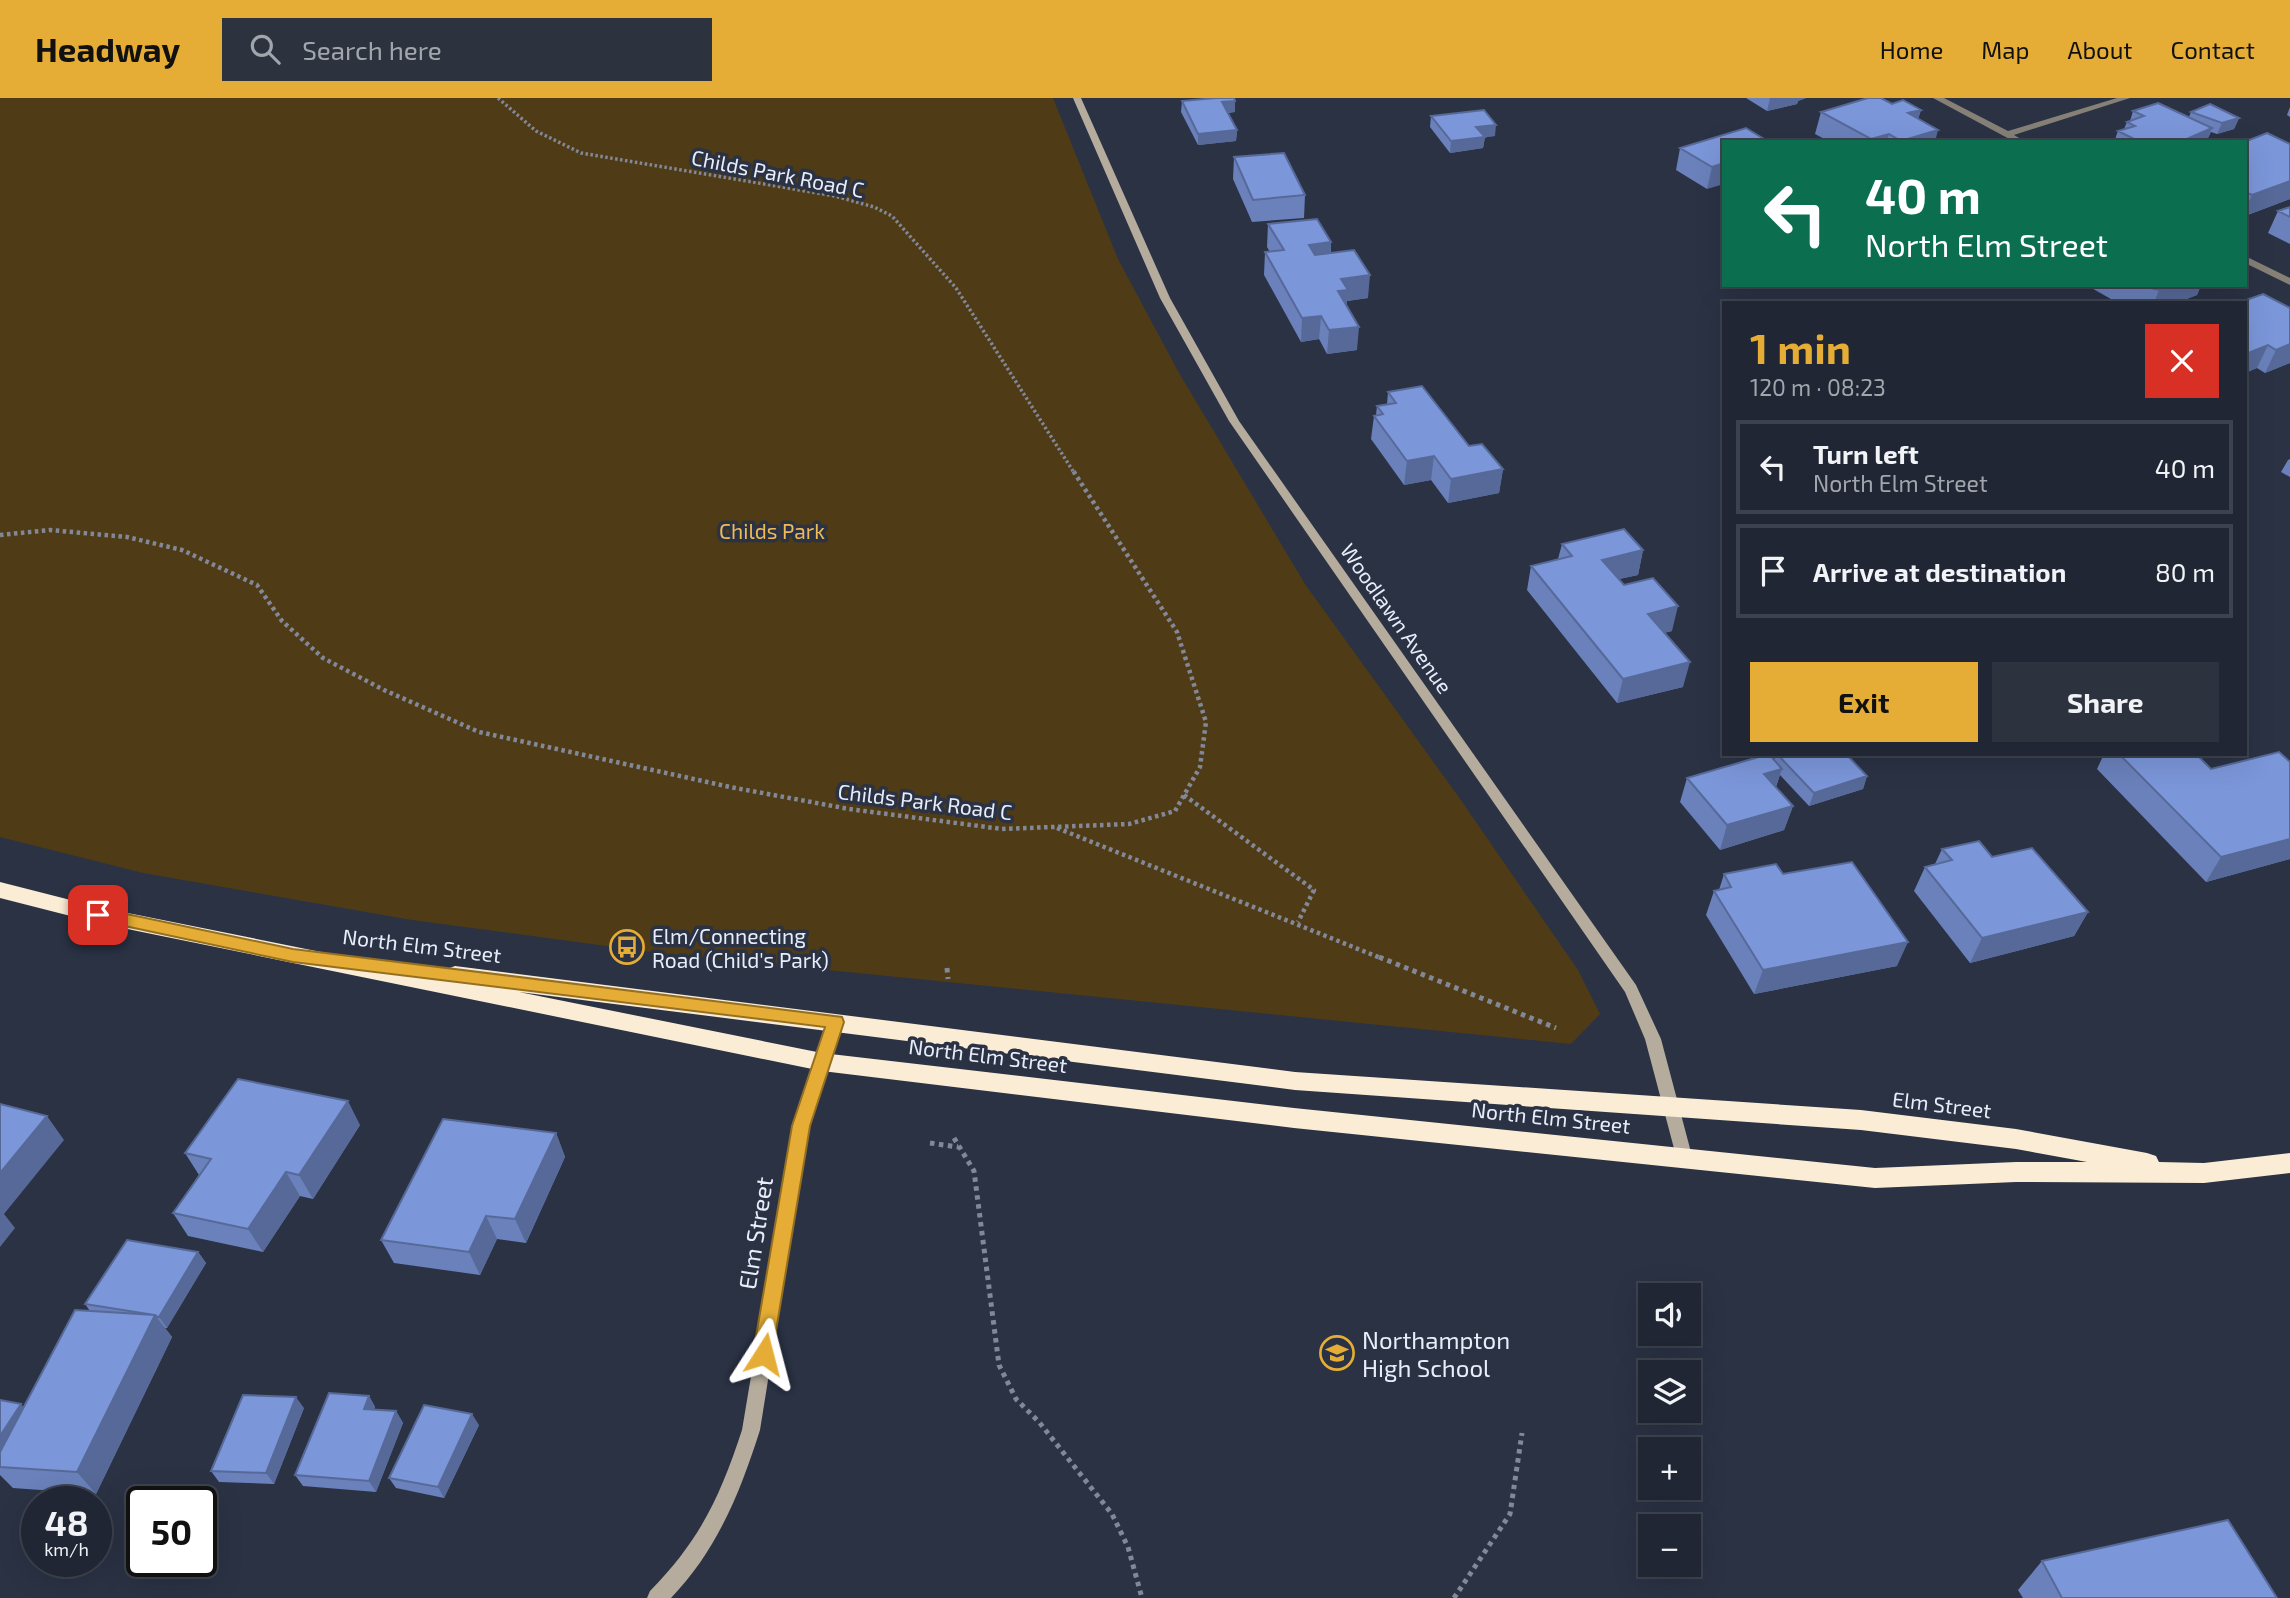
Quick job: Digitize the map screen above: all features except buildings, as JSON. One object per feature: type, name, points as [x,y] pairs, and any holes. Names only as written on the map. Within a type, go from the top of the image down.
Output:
[{"type":"highway","name":"North Elm Street","points":[[0,890],[98,915],[293,956],[822,1062],[1294,1118],[1684,1156]]},
{"type":"highway","name":"North Elm Street","points":[[293,956],[1295,1081],[1672,1107]]},
{"type":"highway","name":"Elm Street","points":[[1672,1107],[1861,1120],[2016,1139],[2204,1173]]},
{"type":"highway","name":"Elm Street","points":[[1684,1156],[1875,1178],[2016,1172],[2204,1173],[2290,1163]]},
{"type":"street","name":"Woodlawn Avenue","points":[[1077,98],[1166,298],[1234,421],[1631,989],[1653,1039],[1684,1156]]},
{"type":"street","points":[[1937,98],[2018,140]]},
{"type":"street","points":[[2007,134],[2126,98]]},
{"type":"street","points":[[2247,260],[2290,282]]},
{"type":"street","name":"Elm Street","points":[[657,1598],[684,1572],[712,1532],[737,1477],[751,1430],[801,1126],[836,1022]]},
{"type":"path","name":"Childs Park Road C","points":[[0,535],[63,531],[127,537],[182,550],[257,585],[282,621],[323,658],[384,690],[479,732],[730,787],[849,808],[1002,829],[1129,824],[1175,811],[1200,767],[1206,722],[1177,632],[956,288],[908,231],[892,216],[874,207],[835,196],[581,153],[548,141],[526,125],[498,98]]},
{"type":"path","points":[[1184,795],[1314,890],[1298,922]]},
{"type":"path","points":[[1055,827],[1298,922],[1556,1028]]},
{"type":"path","points":[[947,968],[948,979]]},
{"type":"path","points":[[954,1138],[966,1153],[974,1171],[999,1365],[1016,1399],[1039,1422],[1112,1514],[1128,1547],[1142,1598]]},
{"type":"path","points":[[930,1143],[959,1147]]},
{"type":"path","points":[[1457,1597],[1510,1514],[1522,1433]]},
{"type":"green space","name":"Childs Park","points":[[0,98],[1053,98],[1118,259],[1179,373],[1305,584],[1458,796],[1578,970],[1600,1014],[1571,1044],[666,954],[412,920],[143,873],[0,837]]},
{"type":"place","name":"Elm/Connecting Road (Child's Park)","points":[[627,947]]},
{"type":"place","name":"Northampton High School","points":[[1337,1353]]},
{"type":"route","points":[[98,915],[293,956],[836,1022],[801,1126],[764,1354]]}]
